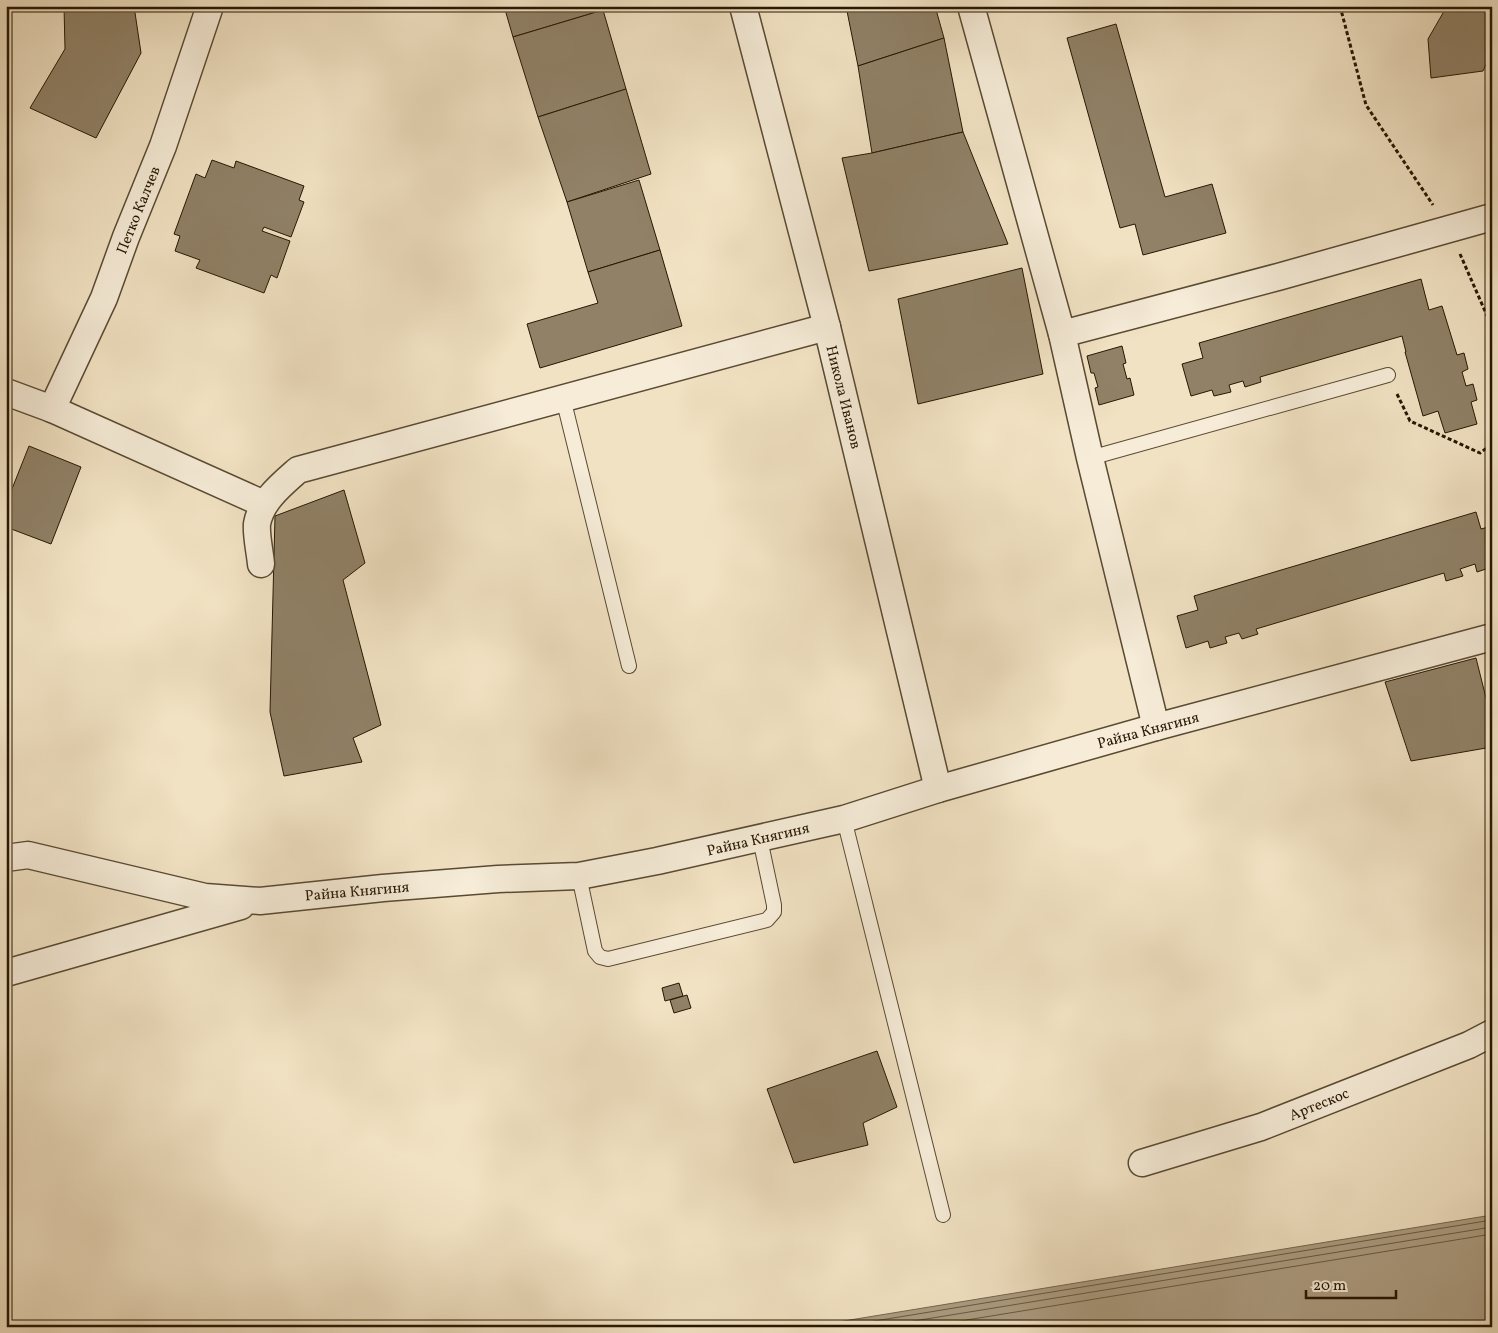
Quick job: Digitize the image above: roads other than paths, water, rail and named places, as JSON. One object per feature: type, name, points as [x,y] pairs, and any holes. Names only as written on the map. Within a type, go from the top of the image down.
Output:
[{"type":"street","name":"Петко Калчев","points":[[52,409],[104,298],[126,237],[163,146],[210,6]]},
{"type":"street","name":"Никола Иванов","points":[[743,6],[827,327],[938,789]]},
{"type":"street","points":[[971,6],[1062,334],[1090,458],[1156,728]]},
{"type":"street","points":[[1062,334],[1278,277],[1492,217]]},
{"type":"street","points":[[261,564],[257,524],[264,504],[280,485],[298,470],[827,327]]},
{"type":"street","points":[[6,392],[52,409],[264,504]]},
{"type":"street","name":"Райна Княгиня","points":[[6,858],[28,855],[205,897],[260,901],[383,888],[498,879],[579,876],[760,839],[844,819],[938,789],[1492,637]]},
{"type":"street","points":[[13,967],[260,901]]},
{"type":"street","name":"Артескос","points":[[1142,1163],[1261,1127],[1469,1045],[1492,1033]]},
{"type":"lane","points":[[1090,458],[1388,375]]},
{"type":"lane","points":[[564,398],[629,666]]},
{"type":"lane","points":[[844,819],[943,1215]]},
{"type":"lane","points":[[579,876],[595,951],[600,957],[608,959],[767,920],[774,912],[774,904],[760,839]]},
{"type":"water","points":[[1492,1215],[1492,1327],[807,1327]]}]
